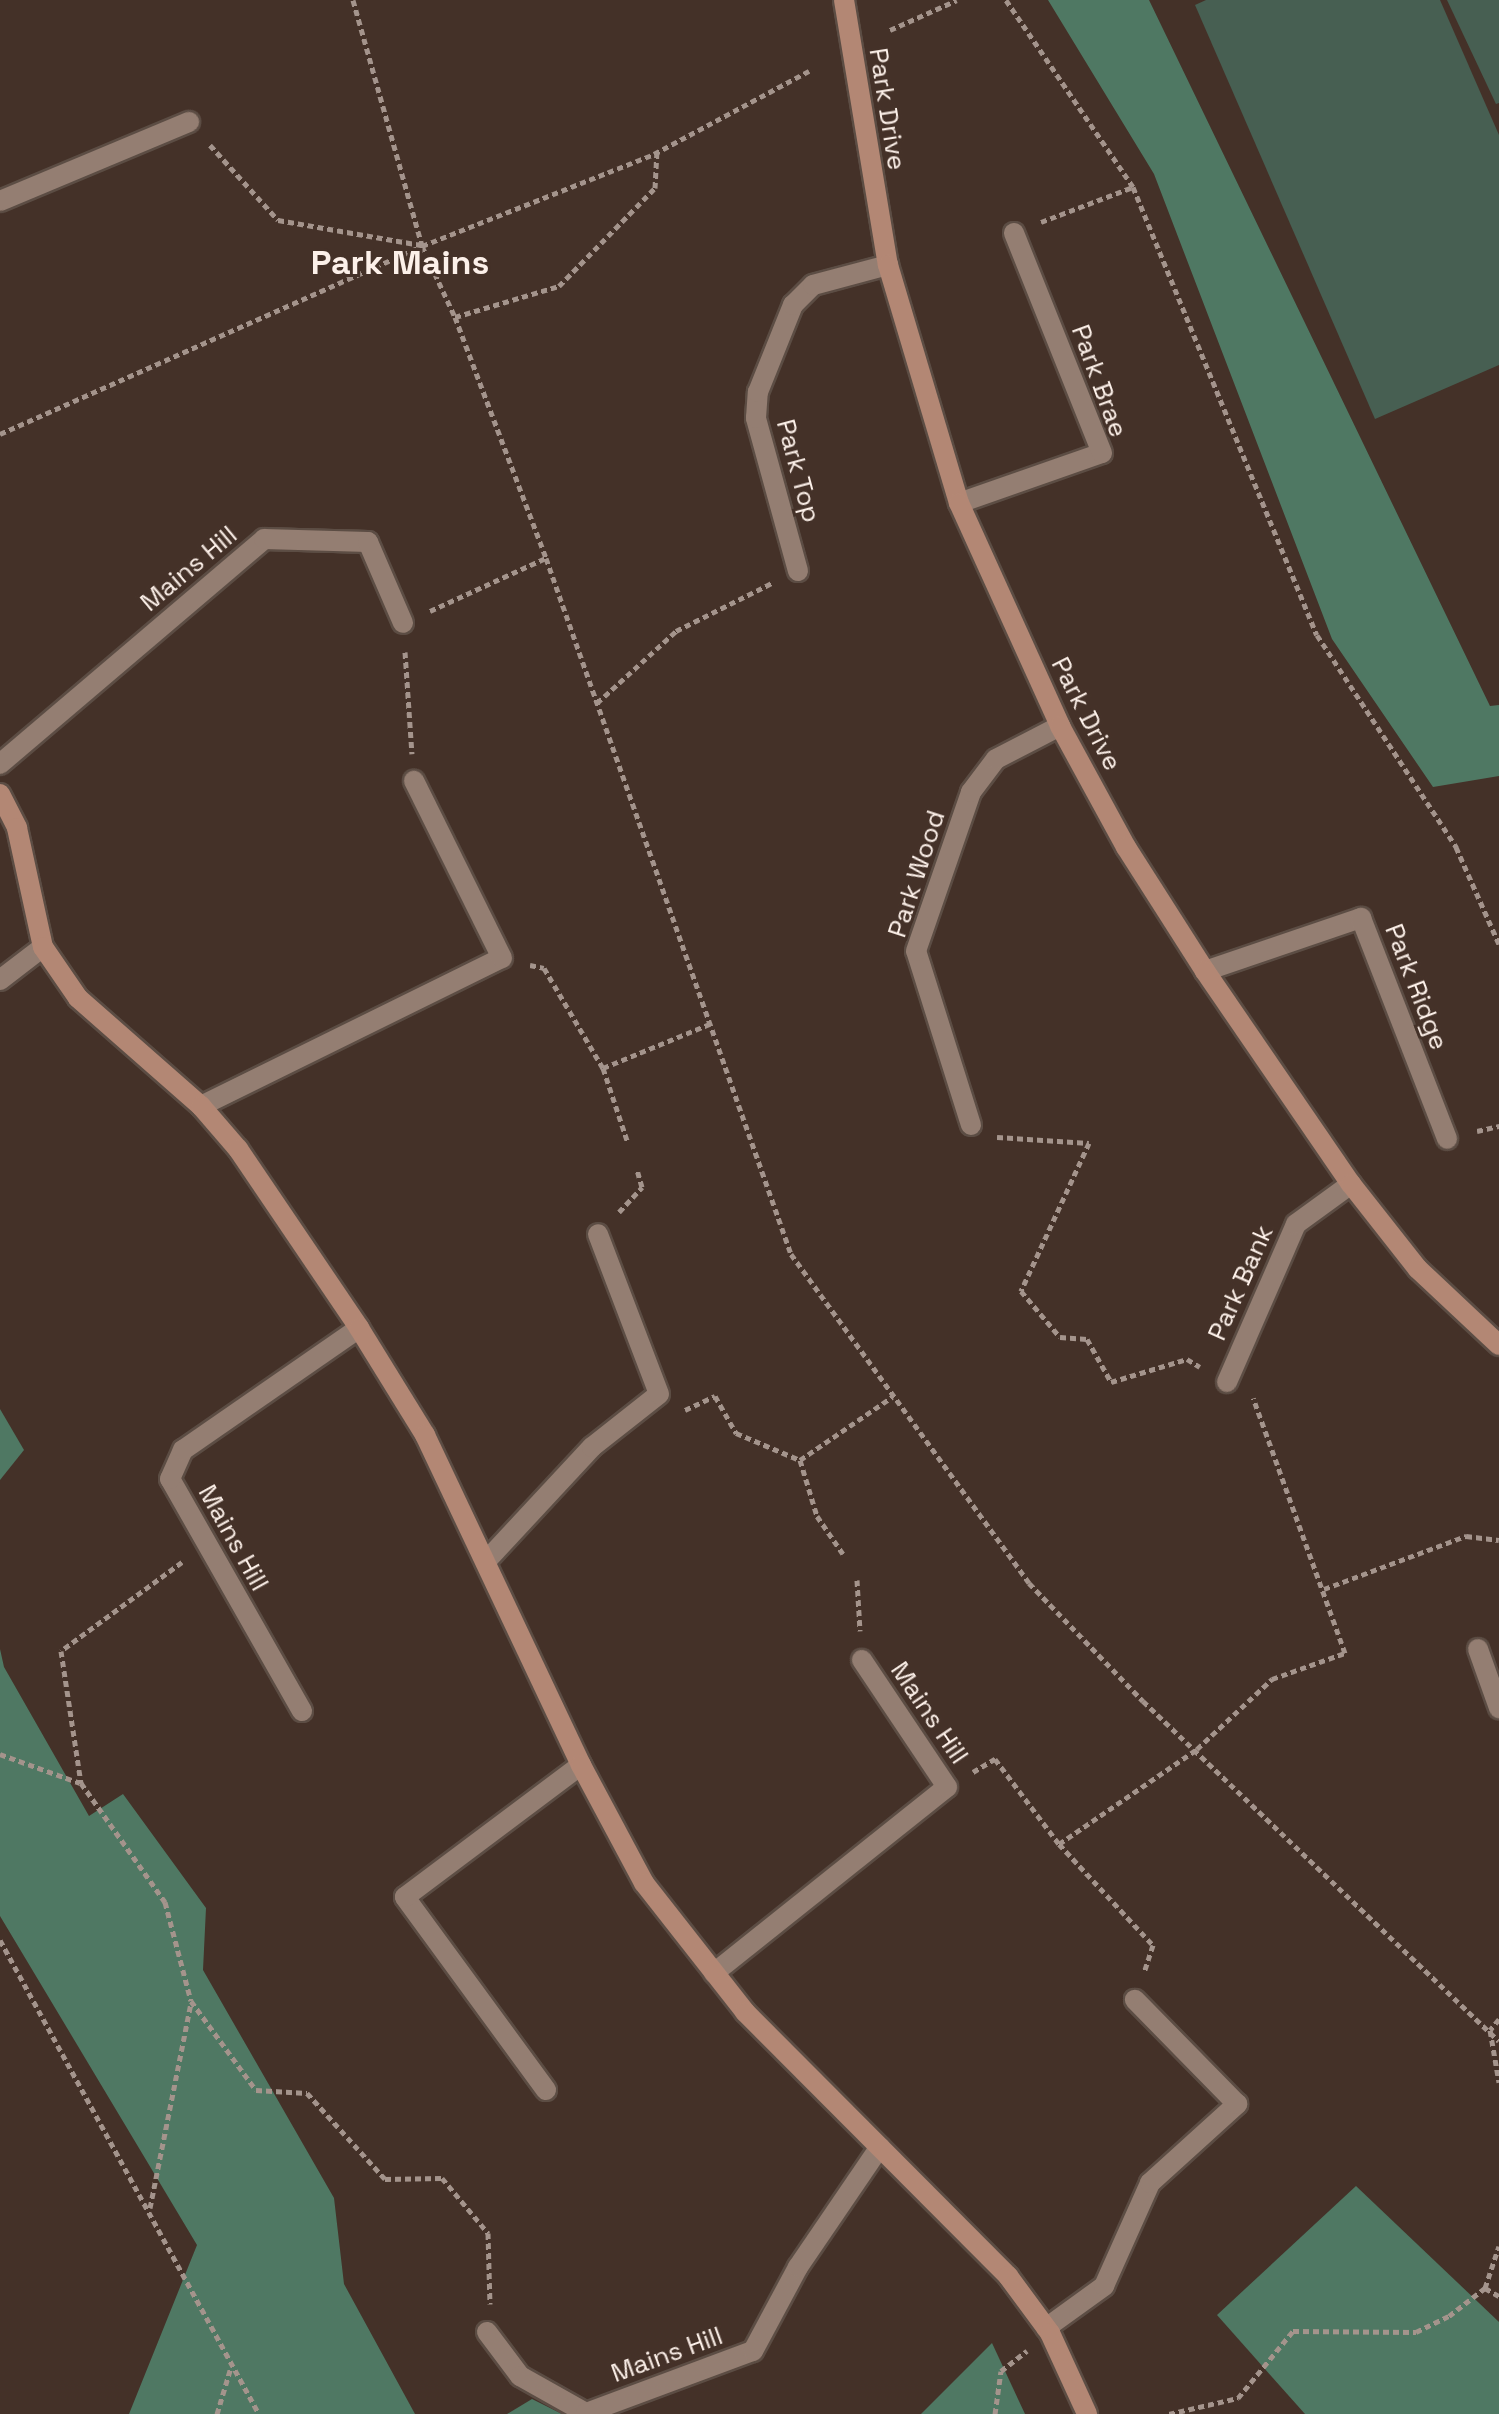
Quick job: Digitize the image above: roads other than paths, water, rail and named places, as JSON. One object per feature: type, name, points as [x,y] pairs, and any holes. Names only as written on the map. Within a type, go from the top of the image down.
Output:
[{"type":"street","name":"Park Drive","points":[[844,0],[888,265],[959,503],[1060,726],[1126,847],[1205,971],[1351,1184],[1418,1269],[1499,1345]]},
{"type":"street","points":[[0,201],[189,122]]},
{"type":"street","name":"Park Brae","points":[[959,503],[1102,453],[1014,233]]},
{"type":"street","name":"Park Top","points":[[798,571],[756,418],[758,392],[793,305],[813,285],[888,265]]},
{"type":"street","name":"Mains Hill","points":[[0,764],[264,539],[368,542],[403,623]]},
{"type":"street","name":"Park Wood","points":[[971,1125],[916,951],[971,792],[996,759],[1060,726]]},
{"type":"street","points":[[201,1106],[502,958],[414,781]]},
{"type":"street","points":[[0,794],[17,828],[43,947],[78,998],[201,1106],[238,1149],[359,1328],[425,1435],[487,1560],[581,1765],[644,1883],[745,2012],[1008,2276],[1048,2331],[1087,2414]]},
{"type":"street","name":"Park Ridge","points":[[1205,971],[1361,918],[1447,1139]]},
{"type":"street","points":[[0,980],[43,947]]},
{"type":"street","name":"Park Bank","points":[[1227,1382],[1296,1224],[1351,1184]]},
{"type":"street","points":[[487,1560],[592,1447],[659,1394],[598,1234]]},
{"type":"street","name":"Mains Hill","points":[[302,1711],[170,1479],[183,1450],[359,1328]]},
{"type":"street","points":[[1478,1649],[1499,1708]]},
{"type":"street","name":"Mains Hill","points":[[714,1973],[947,1787],[862,1660]]},
{"type":"street","points":[[546,2090],[405,1897],[581,1765]]},
{"type":"street","points":[[1048,2331],[1104,2286],[1150,2183],[1237,2104],[1135,2000]]},
{"type":"street","name":"Mains Hill","points":[[487,2332],[520,2376],[586,2413],[753,2351],[798,2267],[880,2147]]},
{"type":"district","name":"Park Mains","points":[[400,263]]}]
